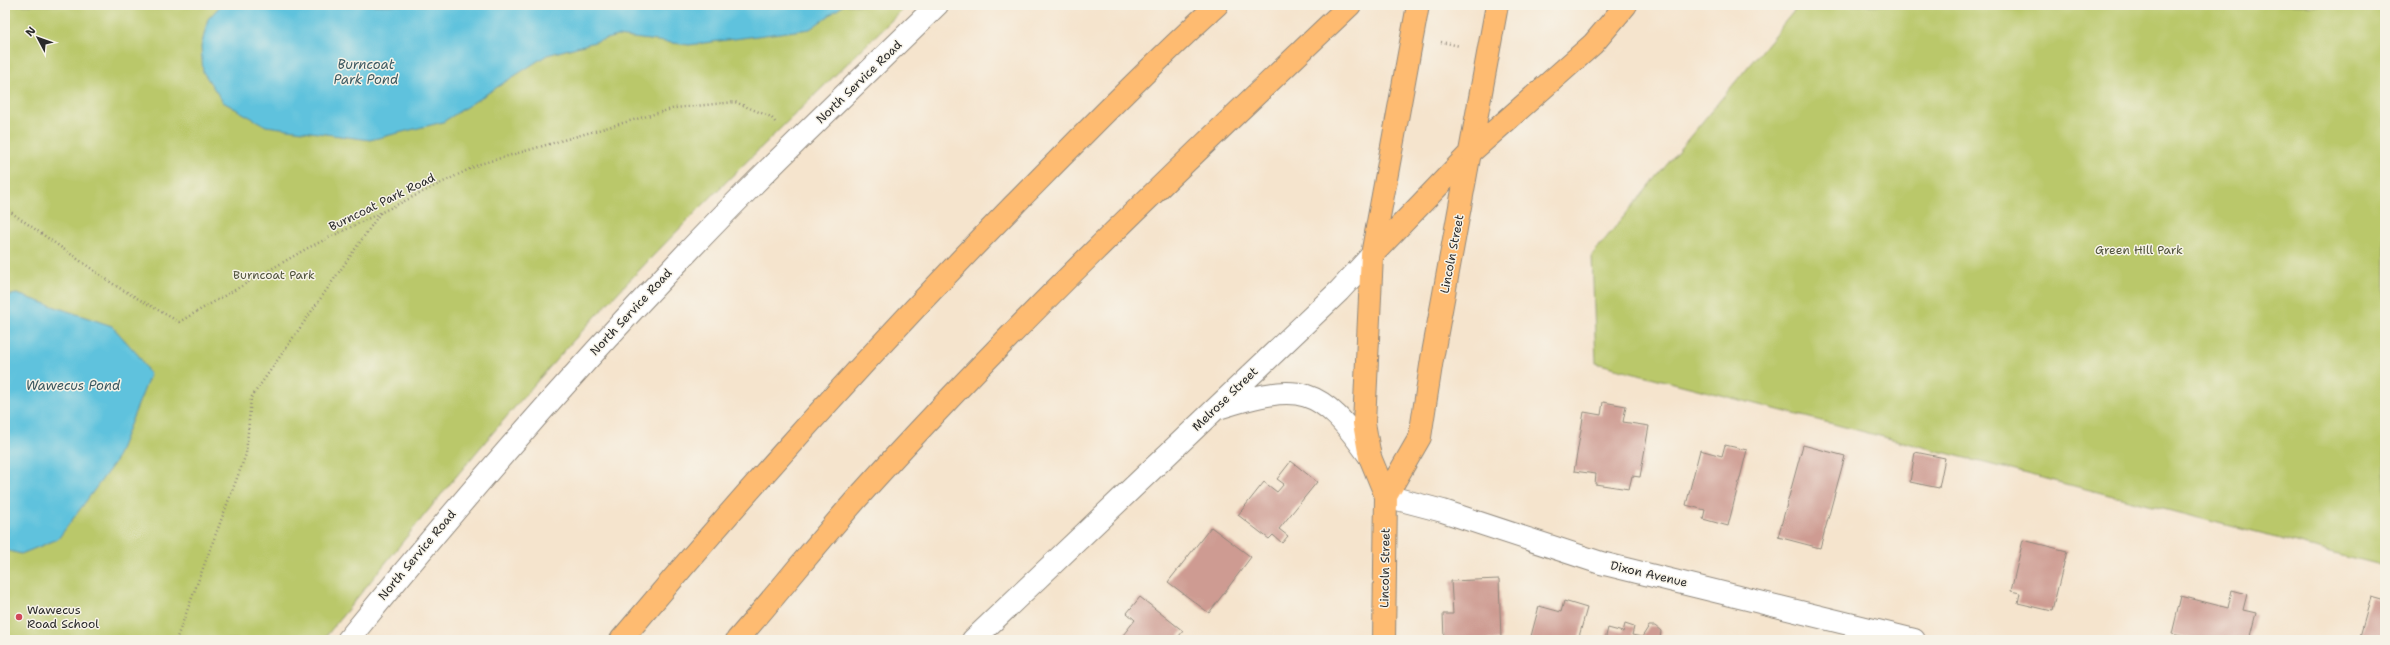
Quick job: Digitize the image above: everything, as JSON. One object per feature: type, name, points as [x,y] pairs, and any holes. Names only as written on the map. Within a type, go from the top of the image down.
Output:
[{"type":"main road","points":[[621,640],[713,530],[852,374],[1130,86],[1217,5]]},
{"type":"main road","points":[[737,640],[860,495],[1053,291],[1350,5]]},
{"type":"main road","name":"Lincoln Street","points":[[1384,640],[1386,496],[1370,457],[1364,423],[1372,255],[1418,5]]},
{"type":"main road","name":"Lincoln Street","points":[[1386,496],[1420,437],[1432,359],[1497,5]]},
{"type":"main road","name":"Melrose Street","points":[[1372,255],[1471,152],[1593,44],[1626,5]]},
{"type":"street","name":"North Service Road","points":[[348,640],[430,539],[574,374],[682,258],[796,143],[937,5]]},
{"type":"street","name":"Melrose Street","points":[[973,640],[1339,290],[1372,255]]},
{"type":"street","points":[[1213,410],[1265,395],[1288,393],[1311,397],[1323,402],[1346,424],[1370,457]]},
{"type":"street","name":"Dixon Avenue","points":[[1386,496],[1443,511],[1601,563],[1914,640]]},
{"type":"path","points":[[1441,42],[1467,47]]},
{"type":"path","name":"Burncoat Park Road","points":[[5,208],[116,286],[179,322],[306,248],[480,164],[675,108],[735,102],[770,116],[796,143]]},
{"type":"path","points":[[176,640],[246,454],[251,398],[381,212]]},
{"type":"green space","name":"Burncoat Park","points":[[5,5],[907,5],[695,213],[573,341],[477,451],[323,640],[5,640]]},
{"type":"green space","name":"Green Hill Park","points":[[1799,5],[2385,5],[2385,566],[1596,363],[1592,255]]},
{"type":"water","name":"Burncoat Park Pond","points":[[221,5],[844,5],[810,29],[689,45],[617,36],[547,55],[443,122],[370,140],[266,126],[223,102],[203,72],[201,47],[208,19]]},
{"type":"water","name":"Wawecus Pond","points":[[17,294],[112,326],[139,356],[150,375],[115,462],[58,539],[21,554],[5,550],[5,296]]},
{"type":"building","points":[[1603,402],[1626,406],[1623,422],[1649,426],[1640,477],[1632,476],[1629,489],[1595,484],[1596,474],[1574,471],[1584,412],[1601,415]]},
{"type":"building","points":[[1725,445],[1747,450],[1728,526],[1703,519],[1705,510],[1686,505],[1700,450],[1722,456]]},
{"type":"building","points":[[1803,445],[1845,456],[1820,548],[1778,537]]},
{"type":"building","points":[[1915,452],[1945,458],[1939,488],[1910,482]]},
{"type":"building","points":[[1291,461],[1317,482],[1279,529],[1288,536],[1282,543],[1273,535],[1269,539],[1238,515],[1264,482],[1277,492],[1284,484],[1277,479]]},
{"type":"building","points":[[1211,527],[1251,557],[1209,613],[1168,582]]},
{"type":"building","points":[[2023,540],[2067,551],[2052,611],[2018,603],[2020,593],[2011,591]]},
{"type":"building","points":[[1499,579],[1501,640],[1444,639],[1443,614],[1453,614],[1451,581]]},
{"type":"building","points":[[2232,590],[2247,594],[2243,610],[2256,613],[2249,640],[2197,640],[2172,634],[2181,596],[2228,608]]},
{"type":"building","points":[[1140,597],[1183,631],[1176,640],[1119,640],[1135,620],[1127,613]]},
{"type":"building","points":[[2371,597],[2385,601],[2385,640],[2359,640]]},
{"type":"building","points":[[1564,601],[1587,608],[1578,640],[1530,640],[1539,606],[1561,612]]},
{"type":"building","points":[[1625,624],[1634,627],[1632,635],[1642,637],[1649,626],[1655,626],[1661,631],[1660,639],[1605,640],[1608,628],[1623,632]]},
{"type":"place","name":"Wawecus Road School","points":[[19,617]]}]
